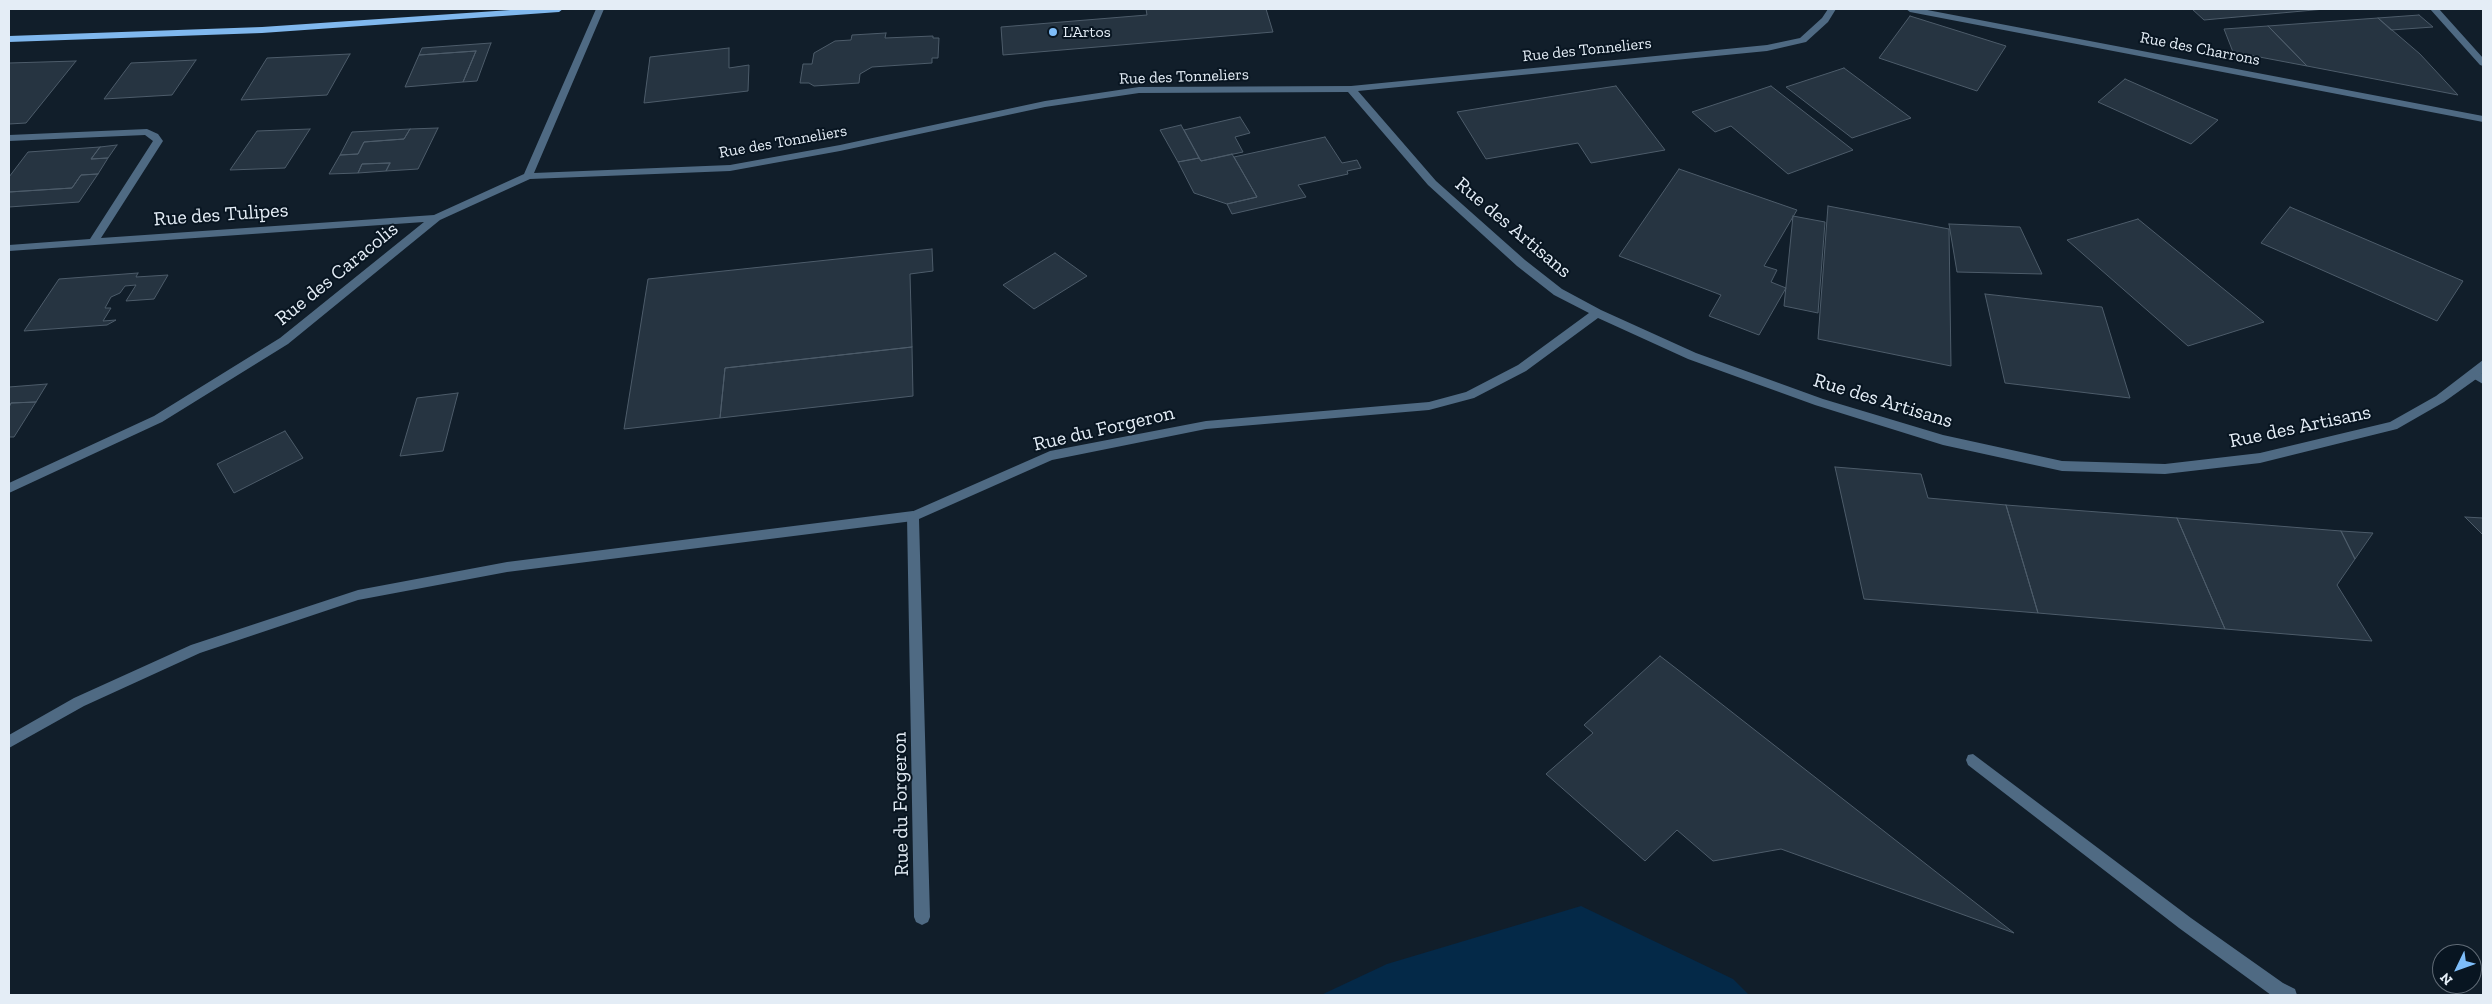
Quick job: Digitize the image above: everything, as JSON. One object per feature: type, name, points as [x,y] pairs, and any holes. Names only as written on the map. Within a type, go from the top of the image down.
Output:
[{"type":"main road","points":[[9,39],[262,30],[559,9]]},
{"type":"street","points":[[528,176],[600,9]]},
{"type":"street","name":"Rue des Tonneliers","points":[[528,176],[730,168],[840,148],[1045,104],[1139,90],[1350,89],[1767,48],[1803,40],[1825,20],[1832,9]]},
{"type":"street","name":"Rue des Charrons","points":[[1910,9],[2483,119]]},
{"type":"street","points":[[2434,9],[2483,63]]},
{"type":"street","name":"Rue des Artisans","points":[[1350,89],[1432,183],[1521,263],[1558,292],[1596,313],[1692,356],[1819,402],[1943,440],[2062,466],[2165,468],[2260,458],[2393,426],[2479,377],[2483,364]]},
{"type":"street","points":[[9,138],[147,132],[154,136],[158,141],[93,242]]},
{"type":"street","name":"Rue des Caracolis","points":[[9,488],[158,419],[284,340],[436,218],[528,176]]},
{"type":"street","name":"Rue des Tulipes","points":[[9,248],[436,218]]},
{"type":"street","name":"Rue du Forgeron","points":[[922,917],[914,516],[1050,456],[1206,425],[1429,406],[1470,395],[1522,368],[1596,313]]},
{"type":"street","points":[[9,742],[79,702],[196,649],[358,595],[507,566],[914,516]]},
{"type":"street","points":[[1973,760],[2193,928],[2277,989],[2289,995]]},
{"type":"shaded area","points":[[1581,906],[1733,979],[1749,995],[1321,995],[1387,964]]},
{"type":"building","points":[[1146,9],[1266,9],[1273,32],[1003,55],[1001,27],[1147,15]]},
{"type":"building","points":[[2192,9],[2325,9],[2204,20]]},
{"type":"building","points":[[2419,15],[2433,27],[2391,30],[2378,18]]},
{"type":"building","points":[[1910,16],[2006,46],[1977,91],[1879,58]]},
{"type":"building","points":[[2378,18],[2420,54],[2458,95],[2307,66],[2268,26]]},
{"type":"building","points":[[2268,26],[2307,66],[2233,52],[2224,29]]},
{"type":"building","points":[[886,33],[885,38],[933,36],[933,38],[939,38],[938,58],[932,58],[932,63],[872,67],[860,74],[859,83],[814,86],[809,83],[800,83],[803,64],[812,64],[814,53],[835,41],[851,40],[852,35]]},
{"type":"building","points":[[491,43],[477,81],[463,82],[476,51],[419,55],[422,48]]},
{"type":"building","points":[[729,48],[729,68],[749,65],[748,91],[644,103],[650,57]]},
{"type":"building","points":[[476,51],[463,82],[405,87],[419,55]]},
{"type":"building","points":[[350,54],[327,95],[241,100],[267,58]]},
{"type":"building","points":[[196,60],[172,95],[104,99],[131,63]]},
{"type":"building","points":[[76,61],[26,123],[9,124],[9,63]]},
{"type":"building","points":[[1844,68],[1911,118],[1852,138],[1786,87]]},
{"type":"building","points":[[2125,79],[2218,120],[2191,144],[2098,102]]},
{"type":"building","points":[[1616,86],[1665,150],[1591,163],[1578,143],[1486,159],[1457,112]]},
{"type":"building","points":[[1771,86],[1853,150],[1788,174],[1731,126],[1715,132],[1692,112]]},
{"type":"building","points":[[1240,117],[1250,133],[1235,137],[1243,152],[1201,161],[1184,130]]},
{"type":"building","points":[[1181,125],[1199,158],[1178,162],[1160,130]]},
{"type":"building","points":[[438,128],[418,169],[386,171],[390,163],[362,164],[358,173],[329,174],[340,155],[358,154],[364,142],[404,139],[410,129]]},
{"type":"building","points":[[310,129],[285,168],[230,170],[257,131]]},
{"type":"building","points":[[410,129],[404,139],[364,142],[358,154],[340,155],[352,132]]},
{"type":"building","points":[[1325,137],[1342,163],[1357,160],[1361,168],[1347,171],[1348,174],[1298,185],[1306,197],[1232,214],[1227,204],[1257,197],[1234,157]]},
{"type":"building","points":[[117,145],[108,158],[91,159],[100,147]]},
{"type":"building","points":[[100,147],[91,159],[108,158],[98,174],[81,175],[72,188],[9,192],[9,177],[28,152]]},
{"type":"building","points":[[1232,154],[1257,197],[1227,204],[1194,193],[1178,162],[1199,158],[1201,161]]},
{"type":"building","points":[[390,163],[386,171],[358,173],[362,164]]},
{"type":"building","points":[[1679,169],[1797,210],[1764,266],[1777,270],[1771,282],[1786,288],[1759,335],[1709,316],[1721,295],[1619,256]]},
{"type":"building","points":[[98,174],[79,202],[9,207],[9,192],[72,188],[81,175]]},
{"type":"building","points":[[1828,206],[1949,229],[1951,366],[1818,339]]},
{"type":"building","points":[[2290,207],[2463,281],[2437,321],[2261,243]]},
{"type":"building","points":[[1793,216],[1825,222],[1818,313],[1784,306]]},
{"type":"building","points":[[2138,219],[2264,322],[2188,346],[2067,240]]},
{"type":"building","points":[[1949,224],[2020,227],[2042,274],[1957,272]]},
{"type":"building","points":[[932,249],[933,271],[910,274],[912,347],[725,368],[720,418],[624,429],[648,279]]},
{"type":"building","points":[[1055,253],[1087,276],[1034,309],[1003,285]]},
{"type":"building","points":[[138,273],[136,277],[168,275],[154,299],[126,301],[136,285],[125,286],[120,293],[111,297],[105,308],[111,308],[103,321],[116,320],[107,325],[24,331],[59,279]]},
{"type":"building","points":[[1985,294],[2102,307],[2130,398],[2005,383]]},
{"type":"building","points":[[912,347],[913,396],[720,418],[725,368]]},
{"type":"building","points":[[47,384],[36,402],[11,403],[9,407],[9,387]]},
{"type":"building","points":[[458,393],[443,451],[400,456],[417,398]]},
{"type":"building","points":[[36,402],[14,437],[9,437],[9,407],[11,403]]},
{"type":"building","points":[[285,431],[303,458],[234,493],[217,464]]},
{"type":"building","points":[[1835,467],[1921,474],[1928,498],[2006,505],[2038,613],[1864,599]]},
{"type":"building","points":[[2006,505],[2177,518],[2225,629],[2038,613]]},
{"type":"building","points":[[2465,517],[2483,518],[2483,535]]},
{"type":"building","points":[[2177,518],[2341,531],[2355,559],[2337,585],[2372,641],[2225,629]]},
{"type":"building","points":[[2341,531],[2373,533],[2355,559]]},
{"type":"building","points":[[1660,656],[2014,933],[1781,849],[1713,861],[1677,830],[1645,861],[1546,774],[1593,733],[1584,725]]},
{"type":"place","name":"L'Artos","points":[[1053,32]]}]
